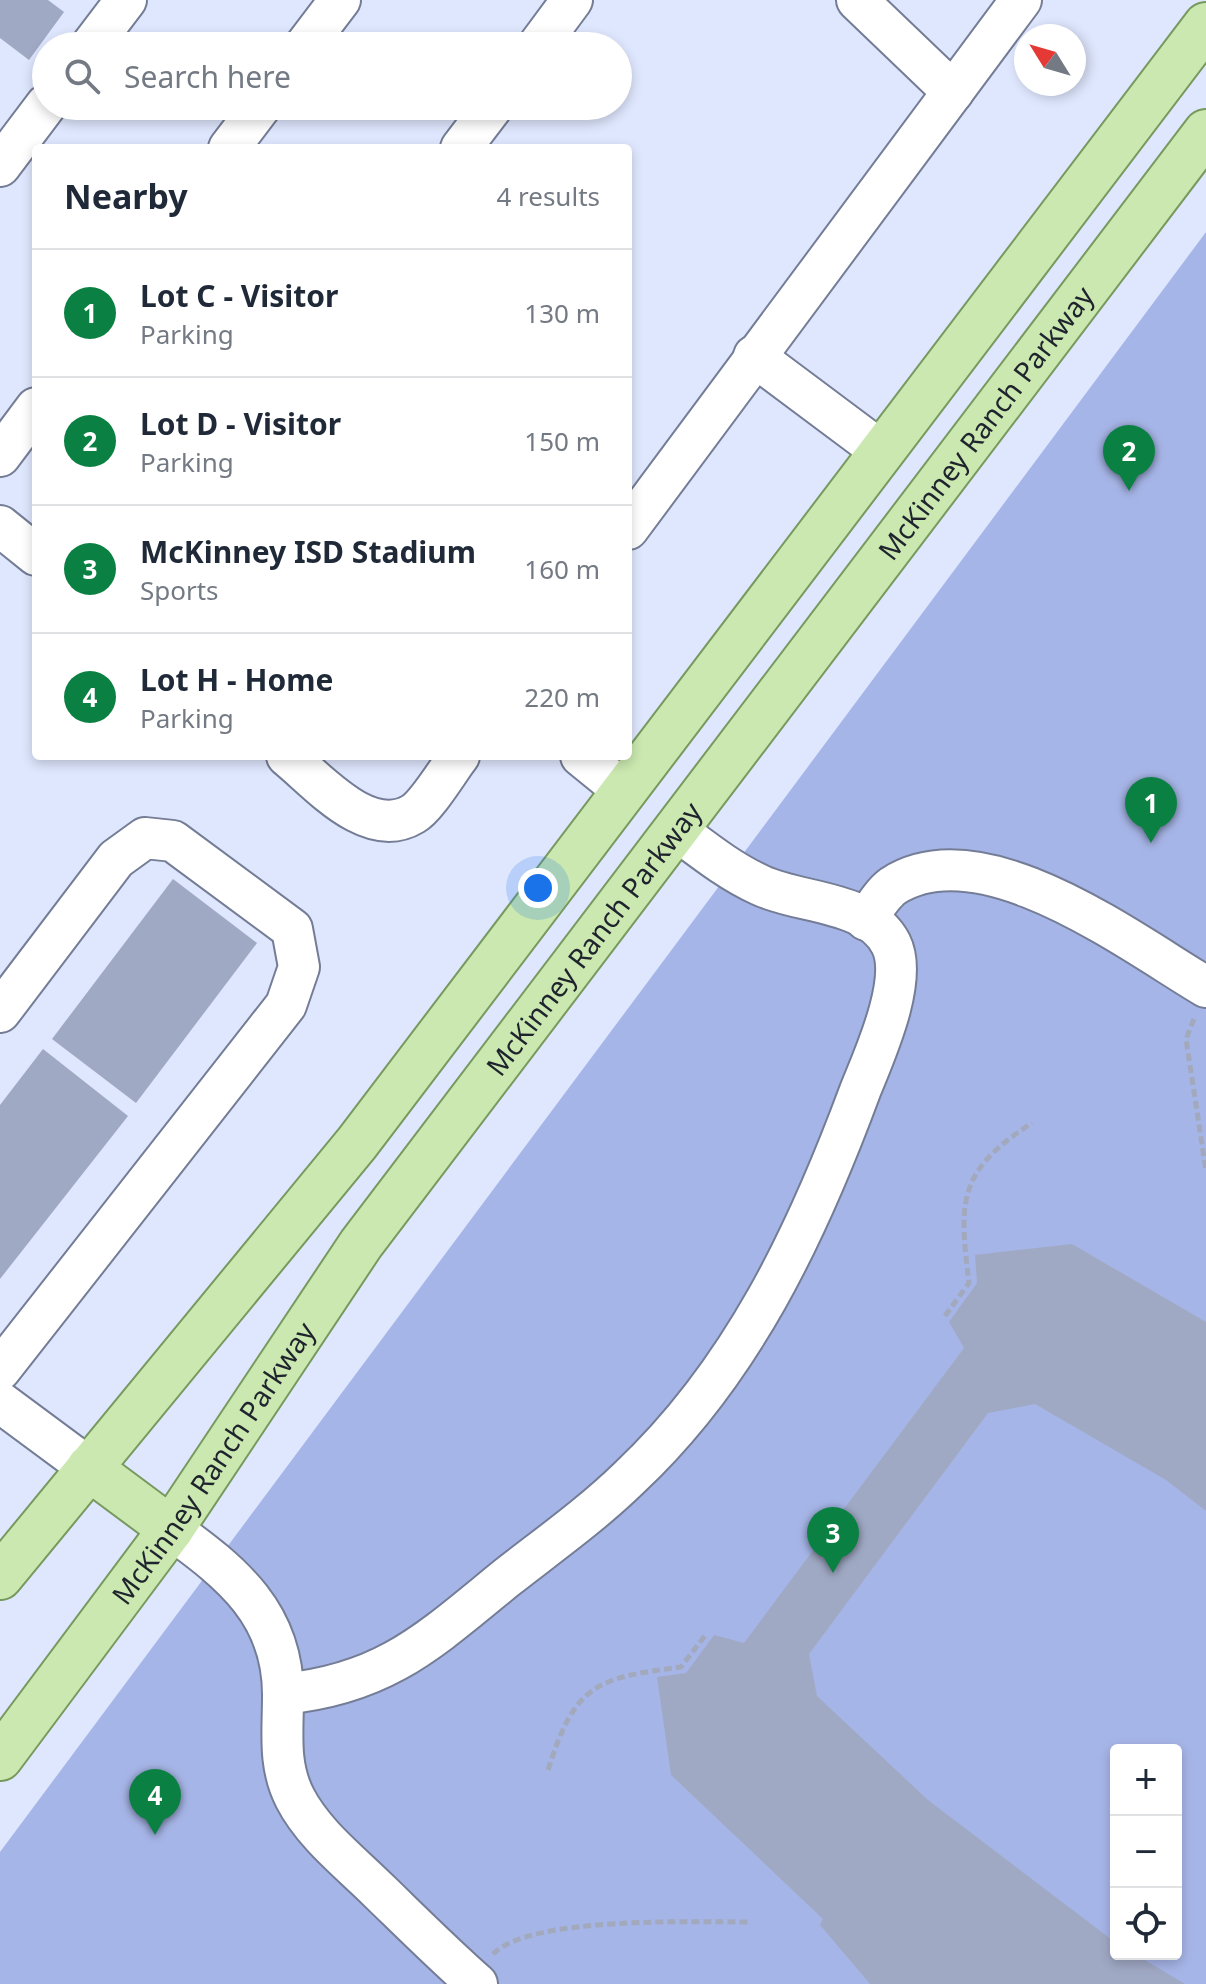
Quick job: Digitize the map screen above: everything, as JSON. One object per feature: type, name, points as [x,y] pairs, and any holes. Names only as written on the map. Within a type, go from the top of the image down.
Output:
[{"type":"main road","points":[[0,1577],[357,1143],[1206,25]]},
{"type":"main road","name":"McKinney Ranch Parkway","points":[[0,1758],[171,1529],[361,1244],[1206,132]]},
{"type":"main road","points":[[624,791],[675,829]]},
{"type":"main road","points":[[89,1468],[171,1529]]},
{"type":"street","points":[[102,32],[126,0]]},
{"type":"street","points":[[316,32],[340,0]]},
{"type":"street","points":[[548,32],[572,0]]},
{"type":"street","points":[[857,0],[953,92]]},
{"type":"street","points":[[632,524],[1021,0]]},
{"type":"street","points":[[0,166],[35,120]]},
{"type":"street","points":[[232,144],[250,120]]},
{"type":"street","points":[[464,144],[482,120]]},
{"type":"street","points":[[754,356],[881,451]]},
{"type":"street","points":[[0,456],[32,413]]},
{"type":"street","points":[[0,526],[32,552]]},
{"type":"street","points":[[292,760],[360,815],[386,822],[414,814],[456,760]]},
{"type":"street","points":[[586,760],[624,791]]},
{"type":"street","points":[[283,1694],[344,1685],[397,1663],[421,1647],[630,1477],[726,1366],[770,1296],[812,1212],[886,1023],[895,958],[887,937],[866,920],[764,887],[675,829]]},
{"type":"street","points":[[0,1012],[116,859],[145,838],[173,841],[292,929],[299,967],[286,1005],[0,1370]]},
{"type":"street","points":[[866,920],[897,884],[938,872],[985,873],[1035,888],[1203,998]]},
{"type":"street","points":[[0,1402],[89,1468]]},
{"type":"street","points":[[171,1529],[225,1568],[248,1594],[269,1628],[277,1650],[283,1694],[282,1757],[295,1799],[325,1838],[473,1981]]},
{"type":"path","points":[[1203,998],[1186,1039],[1206,1171]]},
{"type":"path","points":[[945,1316],[969,1283],[962,1213],[973,1179],[992,1154],[1032,1123]]},
{"type":"path","points":[[548,1770],[567,1716],[587,1694],[614,1678],[681,1667],[707,1633]]},
{"type":"path","points":[[473,1981],[502,1944],[528,1936],[630,1923],[749,1922]]},
{"type":"shaded area","points":[[1206,232],[1206,1984],[0,1984],[0,1852]]},
{"type":"building","points":[[0,0],[48,0],[64,12],[49,32],[32,32],[32,56],[29,60],[0,38]]},
{"type":"building","points":[[173,879],[257,943],[136,1103],[52,1039]]},
{"type":"building","points":[[43,1049],[128,1116],[0,1279],[0,1105]]},
{"type":"building","points":[[1072,1244],[1206,1322],[1206,1511],[1166,1480],[1035,1404],[988,1413],[809,1654],[817,1696],[928,1800],[1110,1938],[1110,1960],[1145,1960],[1185,1984],[870,1984],[820,1925],[823,1919],[671,1775],[657,1677],[686,1673],[714,1635],[744,1643],[964,1348],[949,1322],[977,1283],[975,1255]]},
{"type":"place","name":"Lot D - Visitor","points":[[1129,491]]},
{"type":"place","name":"Lot C - Visitor","points":[[1151,843]]},
{"type":"place","name":"McKinney ISD Stadium","points":[[833,1573]]},
{"type":"place","name":"Lot H - Home","points":[[155,1835]]}]
